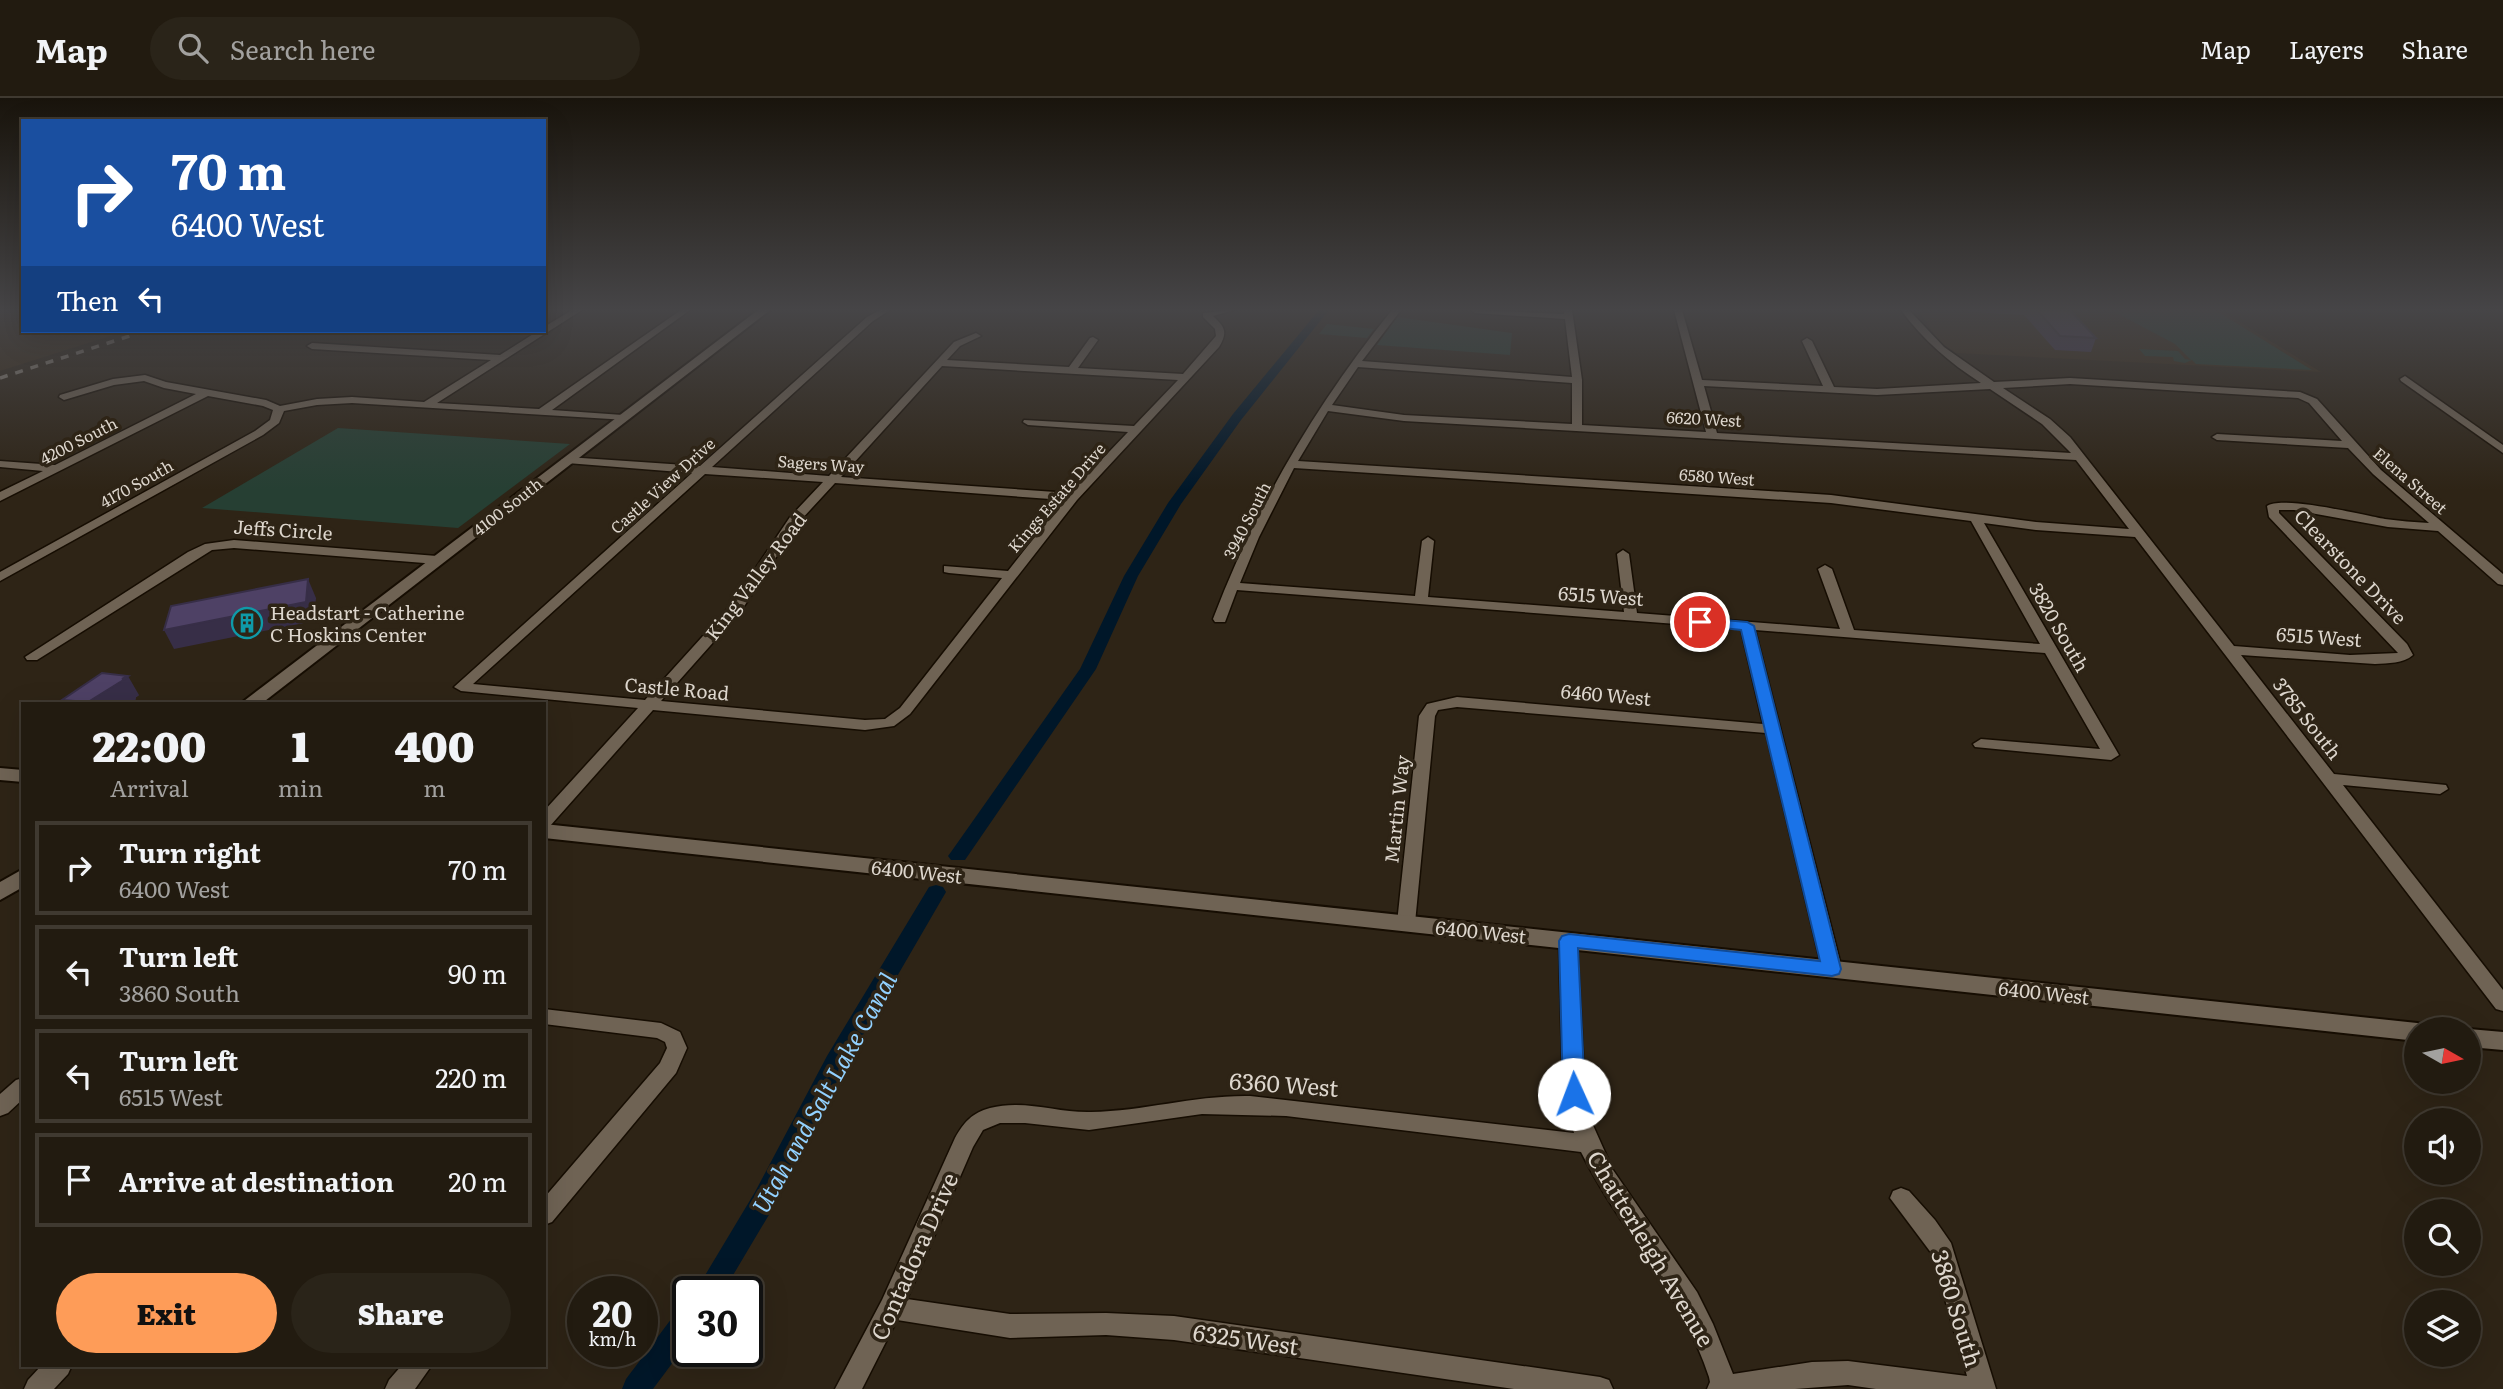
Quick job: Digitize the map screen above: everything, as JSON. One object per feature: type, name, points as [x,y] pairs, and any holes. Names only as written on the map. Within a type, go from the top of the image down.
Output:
[{"type":"street","points":[[426,405],[484,370]]},
{"type":"street","points":[[542,412],[601,370]]},
{"type":"street","name":"4100 South","points":[[252,702],[686,370]]},
{"type":"street","name":"Castle View Drive","points":[[461,687],[814,370]]},
{"type":"street","name":"King Valley Road","points":[[546,820],[736,608],[782,535],[933,370]]},
{"type":"street","points":[[1076,370],[1185,377]]},
{"type":"street","name":"Kings Estate Drive","points":[[889,723],[905,711],[1073,497],[1191,370]]},
{"type":"street","name":"3940 South","points":[[1220,619],[1242,558],[1306,437],[1352,370]]},
{"type":"street","points":[[1442,370],[1577,380]]},
{"type":"street","points":[[1576,370],[1577,428]]},
{"type":"street","points":[[1695,370],[1712,435]]},
{"type":"street","points":[[1821,370],[1830,390]]},
{"type":"street","name":"3785 South","points":[[1971,370],[2051,425],[2081,457],[2503,1004]]},
{"type":"street","points":[[64,397],[113,382],[141,377],[164,385],[260,401],[279,410],[344,400],[623,418]]},
{"type":"street","points":[[2405,379],[2503,450]]},
{"type":"street","name":"Elena Street","points":[[1993,385],[2079,381],[2305,396],[2328,416],[2368,464],[2503,581]]},
{"type":"street","points":[[1698,383],[1884,392],[1993,385]]},
{"type":"street","name":"4200 South","points":[[0,497],[207,392]]},
{"type":"street","name":"6620 West","points":[[1327,408],[1392,417],[2081,457]]},
{"type":"street","name":"4170 South","points":[[0,577],[260,433],[275,421],[279,410]]},
{"type":"street","points":[[1028,422],[1136,429]]},
{"type":"street","points":[[2481,433],[2503,435]]},
{"type":"street","points":[[2217,437],[2351,445]]},
{"type":"street","name":"Sagers Way","points":[[567,460],[1073,497]]},
{"type":"street","points":[[0,464],[57,468]]},
{"type":"street","name":"6580 West","points":[[1292,464],[1831,499],[2036,526],[2138,533]]},
{"type":"street","name":"Clearstone Drive","points":[[2406,655],[2402,647],[2271,508],[2276,505],[2294,506],[2388,523],[2441,528]]},
{"type":"street","name":"3820 South","points":[[1975,518],[2111,755],[1980,744]]},
{"type":"street","points":[[1421,601],[1428,541]]},
{"type":"street","name":"Jeffs Circle","points":[[32,657],[193,555],[216,545],[234,544],[437,560]]},
{"type":"street","points":[[1623,554],[1631,617]]},
{"type":"street","points":[[949,569],[1010,575]]},
{"type":"street","points":[[1825,569],[1849,634]]},
{"type":"street","name":"6515 West","points":[[1232,586],[2050,649]]},
{"type":"street","points":[[1747,626],[1832,969]]},
{"type":"street","name":"6515 West","points":[[2230,649],[2367,659],[2397,659],[2406,655]]},
{"type":"street","name":"Castle Road","points":[[461,687],[865,725],[889,723]]},
{"type":"street","name":"6460 West","points":[[1437,705],[1457,702],[1772,729]]},
{"type":"street","name":"Martin Way","points":[[1406,923],[1427,716],[1437,705]]},
{"type":"street","points":[[0,774],[21,776]]},
{"type":"street","points":[[2331,779],[2440,789]]},
{"type":"street","name":"6400 West","points":[[546,831],[2404,1031]]},
{"type":"street","points":[[0,893],[21,877]]},
{"type":"street","name":"Chatterleigh Avenue","points":[[1569,941],[1574,1094],[1590,1144],[1621,1205],[1687,1299],[1709,1341],[1723,1389]]},
{"type":"street","points":[[546,1016],[653,1030],[668,1034],[676,1042],[676,1054],[669,1067],[546,1213]]},
{"type":"street","points":[[2482,1039],[2503,1041]]},
{"type":"street","points":[[0,1107],[21,1088]]},
{"type":"street","name":"6360 West","points":[[975,1122],[1006,1114],[1089,1121],[1119,1119],[1189,1107],[1240,1104],[1286,1107],[1590,1144]]},
{"type":"street","name":"Contadora Drive","points":[[848,1389],[891,1308],[975,1122]]},
{"type":"street","name":"3860 South","points":[[1901,1198],[1943,1250],[1983,1389]]},
{"type":"street","name":"6325 West","points":[[891,1308],[1010,1326],[1105,1324],[1174,1328],[1600,1389]]},
{"type":"street","points":[[37,1389],[57,1367]]},
{"type":"street","points":[[398,1389],[417,1367]]},
{"type":"street","points":[[1723,1389],[1812,1374],[1848,1373],[1969,1389]]},
{"type":"green space","points":[[338,428],[570,444],[458,528],[202,508]]},
{"type":"building","points":[[308,579],[306,602],[164,630],[171,606]]},
{"type":"building","points":[[102,673],[128,676],[88,702],[62,700]]},
{"type":"waterway","name":"Utah and Salt Lake Canal","points":[[958,856],[1088,669],[1131,576],[1175,503],[1237,417],[1275,370]]},
{"type":"waterway","name":"Utah and Salt Lake Canal","points":[[718,1276],[764,1200],[835,1062],[936,892]]},
{"type":"waterway","name":"Utah and Salt Lake Canal","points":[[636,1389],[672,1341]]},
{"type":"railway","points":[[0,378],[24,370]]},
{"type":"place","name":"Headstart - Catherine C Hoskins Center","points":[[247,623]]},
{"type":"route","points":[[1574,1094],[1569,941],[1832,969],[1747,626],[1700,622]]}]
